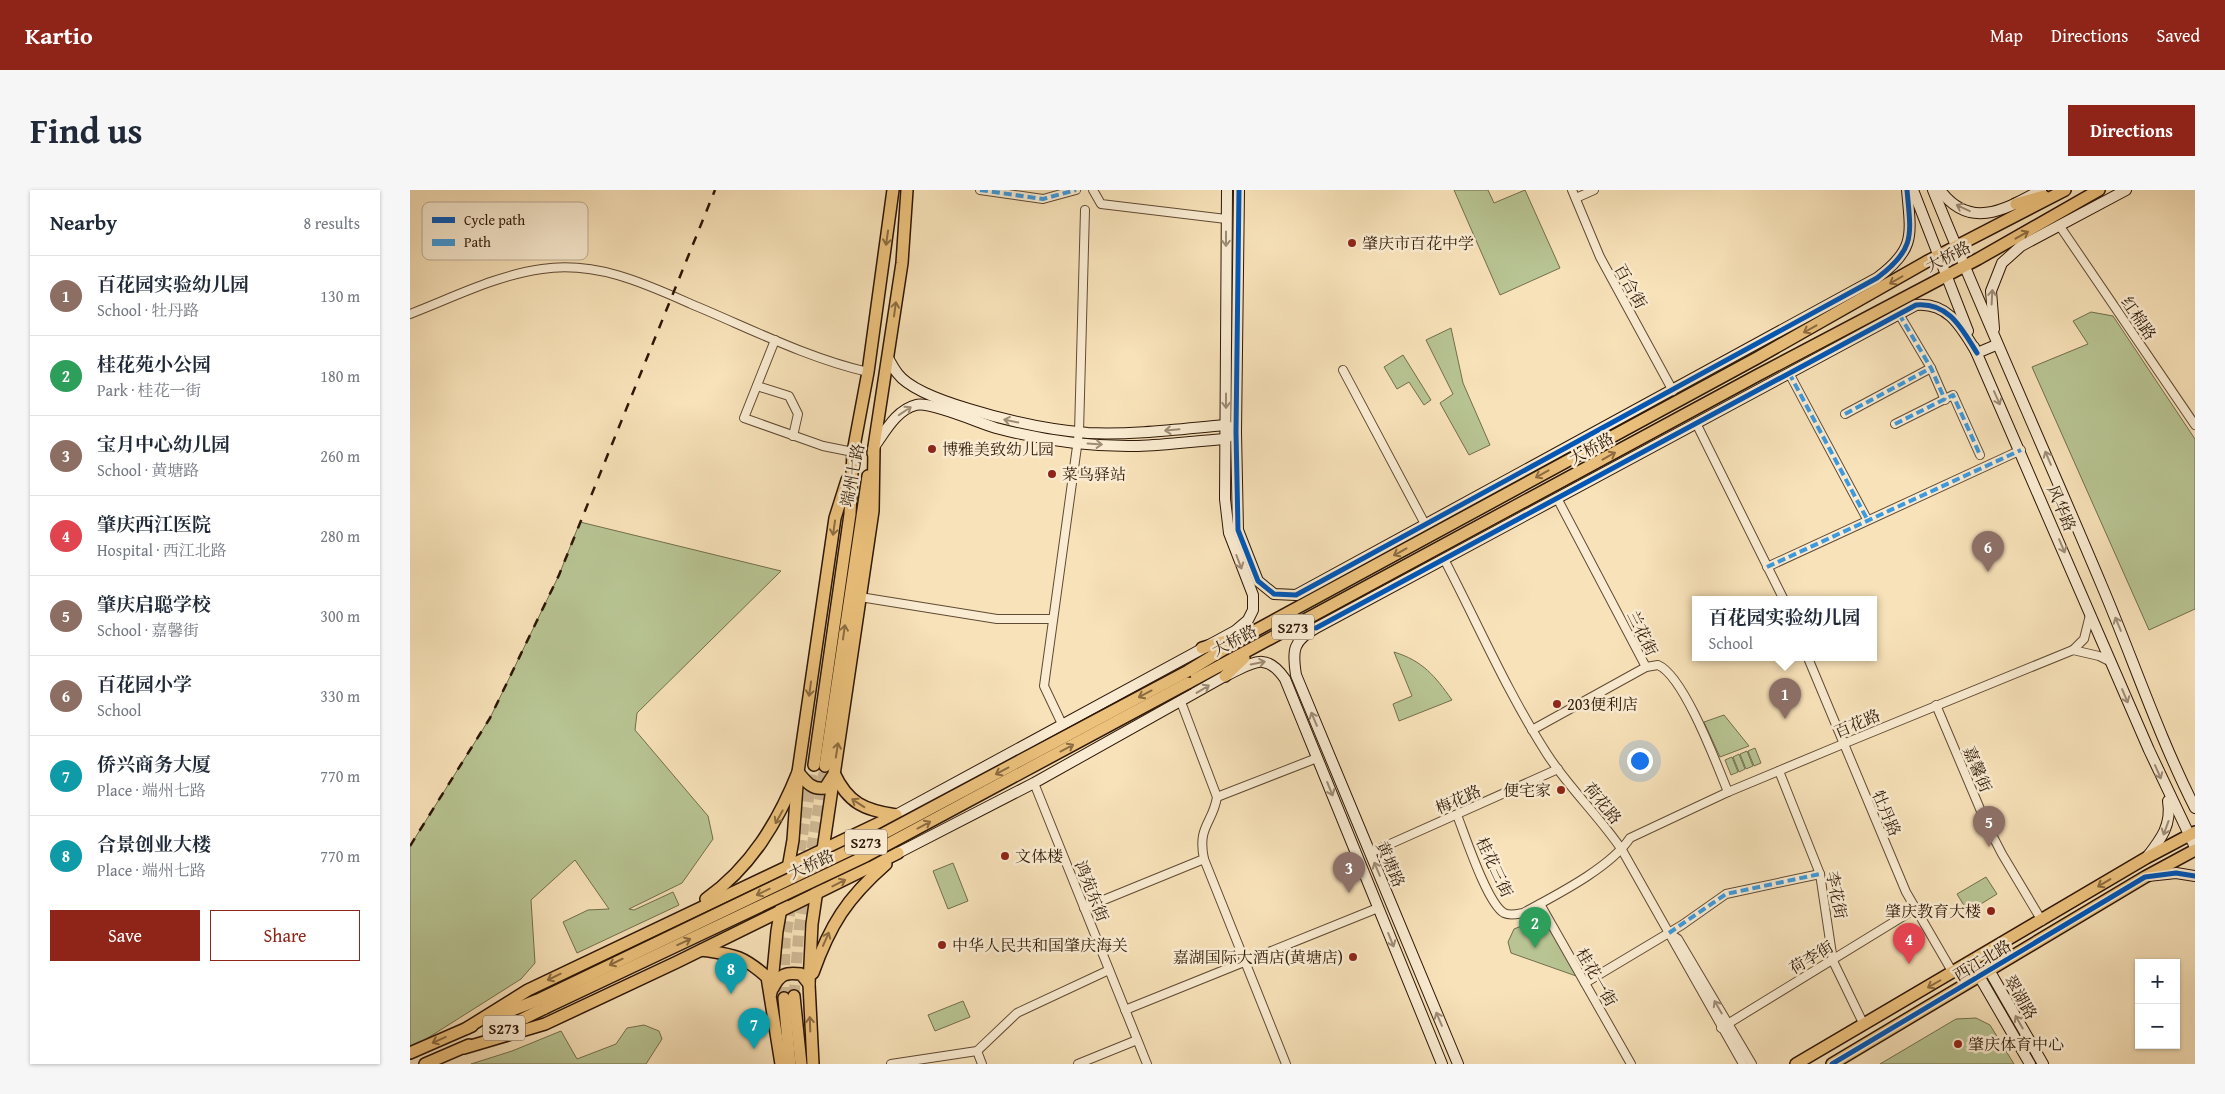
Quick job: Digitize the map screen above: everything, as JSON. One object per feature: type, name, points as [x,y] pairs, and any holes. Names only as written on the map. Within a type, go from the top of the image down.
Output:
[{"type":"main road","name":"端州七路","points":[[824,768],[850,514],[853,458],[868,372],[893,190]]},
{"type":"main road","name":"端州七路","points":[[824,768],[861,512],[874,448],[902,263],[907,190]]},
{"type":"main road","name":"大桥路","points":[[1188,677],[1249,634],[1757,358],[1938,256],[2065,190]]},
{"type":"main road","points":[[2016,204],[2065,190]]},
{"type":"main road","name":"大桥路","points":[[425,1064],[464,1048],[541,1004],[866,856],[1188,677],[1256,647],[1329,608],[1758,375],[1964,266],[2098,190]]},
{"type":"main road","points":[[1853,305],[1862,320]]},
{"type":"main road","points":[[813,1064],[809,984],[815,895],[823,850],[824,768],[860,596],[873,511],[874,448]]},
{"type":"main road","points":[[771,993],[780,912],[793,840],[798,772],[835,518],[853,458]]},
{"type":"main road","points":[[1202,648],[1249,634]]},
{"type":"main road","points":[[1225,676],[1256,647]]},
{"type":"main road","points":[[798,772],[808,784],[817,789],[825,788],[824,768]]},
{"type":"main road","points":[[824,768],[846,795],[856,803],[878,812],[900,813]]},
{"type":"main road","points":[[686,914],[720,890],[755,852],[783,808],[798,772]]},
{"type":"main road","points":[[467,1028],[528,990],[686,914],[788,868],[900,813]]},
{"type":"main road","name":"西江北路","points":[[1796,1064],[2042,921],[2146,858],[2192,833]]},
{"type":"main road","name":"西江北路","points":[[1832,1064],[2145,876],[2195,848]]},
{"type":"main road","points":[[464,1048],[545,1024],[702,950],[898,853]]},
{"type":"main road","points":[[809,984],[821,951],[839,914],[863,884],[898,853]]},
{"type":"main road","points":[[2122,872],[2130,885]]},
{"type":"main road","points":[[686,914],[702,928],[705,937],[702,950]]},
{"type":"main road","points":[[702,950],[738,956],[749,961],[767,977],[781,1064]]},
{"type":"main road","points":[[771,993],[781,976],[789,972],[801,974],[809,984]]},
{"type":"main road","points":[[790,1064],[789,997],[801,1064]]},
{"type":"main road","name":"大桥路","points":[[410,1053],[467,1028],[541,1004]]},
{"type":"street","points":[[980,190],[1044,199],[1076,190]]},
{"type":"street","points":[[1093,190],[1102,204],[1226,219]]},
{"type":"street","points":[[916,843],[911,843],[900,831],[900,813],[1235,631],[1248,620],[1253,610],[1253,595],[1228,533],[1225,499],[1227,190]]},
{"type":"street","points":[[1239,190],[1236,432],[1238,530],[1258,581],[1274,594],[1296,595],[1877,278],[1896,264],[1903,254],[1910,227],[1907,190]]},
{"type":"street","name":"百合街","points":[[1572,190],[1600,257],[1673,391]]},
{"type":"street","points":[[1576,198],[1594,190]]},
{"type":"street","name":"风华路","points":[[1912,190],[1977,353],[2021,450],[2167,793],[2192,833],[2195,848]]},
{"type":"street","name":"风华路","points":[[1933,190],[1996,345],[2032,422],[2122,632],[2182,783],[2195,808]]},
{"type":"street","points":[[1940,190],[1953,204],[1978,214],[2002,210],[2040,190]]},
{"type":"street","points":[[1316,628],[1916,305],[1926,304],[1944,311],[1959,324],[1977,353],[1996,345],[1991,291],[2002,263],[2021,246],[2126,190]]},
{"type":"street","points":[[1062,724],[1044,686],[1078,437],[1085,210]]},
{"type":"street","name":"红棉路","points":[[2059,225],[2195,424]]},
{"type":"street","points":[[410,314],[519,273],[544,268],[605,271],[640,282],[833,364],[868,372]]},
{"type":"street","points":[[1899,314],[1904,297]]},
{"type":"street","points":[[1881,309],[1899,314],[1932,368],[1945,400]]},
{"type":"street","points":[[1757,358],[1805,318]]},
{"type":"street","points":[[775,340],[744,418],[853,458]]},
{"type":"street","points":[[888,358],[898,375],[908,384],[951,404],[1078,437],[1138,446],[1225,439],[1236,432]]},
{"type":"street","points":[[1845,414],[1932,368]]},
{"type":"street","points":[[1343,370],[1425,524]]},
{"type":"street","points":[[1789,373],[1867,519]]},
{"type":"street","points":[[1717,412],[1758,375]]},
{"type":"street","points":[[757,386],[789,396],[798,414],[793,436]]},
{"type":"street","points":[[1895,424],[1954,396],[1980,455]]},
{"type":"street","points":[[874,448],[895,419],[906,409],[925,404],[996,428],[1043,438],[1138,433],[1226,425],[1236,432]]},
{"type":"street","points":[[1609,425],[1662,409]]},
{"type":"street","points":[[1696,423],[1766,568],[1782,596]]},
{"type":"street","points":[[1766,568],[1867,519],[2021,450]]},
{"type":"street","name":"兰花街","points":[[1532,730],[1646,667],[1557,498]]},
{"type":"street","points":[[1459,538],[1506,525]]},
{"type":"street","name":"荷花路","points":[[1444,558],[1532,730],[1558,769],[1608,828],[1622,850],[1669,933],[1672,942],[1725,1026],[1743,1064]]},
{"type":"street","points":[[1306,603],[1352,566]]},
{"type":"street","points":[[860,596],[997,619],[1053,619]]},
{"type":"street","points":[[1316,628],[1329,608]]},
{"type":"street","points":[[2073,650],[2084,639],[2090,612]]},
{"type":"street","name":"黄塘路","points":[[1316,628],[1304,634],[1296,646],[1294,651],[1296,676],[1458,1064]]},
{"type":"street","points":[[2073,650],[2083,651],[2111,662]]},
{"type":"street","name":"百花路","points":[[1622,850],[1630,838],[1728,792],[2073,650]]},
{"type":"street","name":"黄塘路","points":[[1225,676],[1256,662],[1268,661],[1274,665],[1285,679],[1442,1064]]},
{"type":"street","name":"牡丹路","points":[[1809,661],[1915,909],[1953,973]]},
{"type":"street","points":[[1646,667],[1658,665],[1670,675],[1696,715],[1728,792]]},
{"type":"street","points":[[898,853],[1034,783],[1225,676]]},
{"type":"street","points":[[1181,702],[1217,797],[1202,838],[1204,859],[1286,1064]]},
{"type":"street","name":"嘉馨街","points":[[1936,705],[1986,822],[2002,854],[2042,921]]},
{"type":"street","points":[[2149,750],[2166,743]]},
{"type":"street","points":[[1217,797],[1317,758]]},
{"type":"street","name":"梅花路","points":[[1370,853],[1558,769]]},
{"type":"street","name":"李花街","points":[[1779,771],[1820,874],[1833,961],[1864,1025]]},
{"type":"street","name":"鸿苑东街","points":[[1034,783],[1147,1064]]},
{"type":"street","points":[[2182,783],[2195,790]]},
{"type":"street","points":[[2146,858],[2163,837],[2168,825],[2170,812],[2167,793]]},
{"type":"street","name":"桂花三街","points":[[1457,815],[1485,886],[1504,913],[1511,915],[1540,904],[1609,862],[1622,850]]},
{"type":"street","points":[[1084,908],[1204,859]]},
{"type":"street","points":[[2145,876],[2176,873],[2195,876]]},
{"type":"street","points":[[1585,983],[1669,933],[1726,894],[1749,888],[1796,881],[1820,874]]},
{"type":"street","name":"桂花一街","points":[[1540,904],[1631,1064]]},
{"type":"street","points":[[1125,1010],[1378,908]]},
{"type":"street","name":"荷李街","points":[[1725,1026],[1915,909]]},
{"type":"street","points":[[891,1064],[977,1051],[1017,1013],[1108,970]]},
{"type":"street","name":"翠湖路","points":[[1984,973],[2030,1064]]},
{"type":"street","name":"翠湖路","points":[[1984,973],[2043,1064]]},
{"type":"street","points":[[1725,1026],[1752,1064]]},
{"type":"street","points":[[1078,1064],[1137,1040]]},
{"type":"street","points":[[977,1051],[982,1064]]},
{"type":"green space","points":[[1454,190],[1488,190],[1494,203],[1525,190],[1560,268],[1500,295]]},
{"type":"green space","points":[[2091,312],[2113,316],[2195,439],[2195,609],[2149,630],[2032,367],[2088,344],[2073,321]]},
{"type":"green space","points":[[1451,328],[1463,383],[1490,445],[1469,455],[1440,403],[1453,394],[1426,340]]},
{"type":"green space","points":[[1403,355],[1431,400],[1424,405],[1409,382],[1397,389],[1384,367]]},
{"type":"green space","points":[[580,522],[781,571],[637,713],[635,730],[708,816],[713,839],[682,883],[629,909],[634,910],[673,892],[679,905],[577,953],[563,922],[588,910],[609,909],[575,860],[531,900],[535,963],[521,979],[423,1041],[410,1047],[410,846],[490,718],[559,575]]},
{"type":"green space","points":[[1394,652],[1413,660],[1428,670],[1452,700],[1399,721],[1393,704],[1412,696]]},
{"type":"green space","points":[[1724,715],[1749,746],[1720,757],[1704,722]]},
{"type":"green space","points":[[1755,748],[1761,763],[1754,766],[1748,751]]},
{"type":"green space","points":[[1747,751],[1753,766],[1746,769],[1740,754]]},
{"type":"green space","points":[[1739,754],[1745,769],[1739,772],[1733,757]]},
{"type":"green space","points":[[1732,757],[1738,772],[1731,775],[1725,760]]},
{"type":"green space","points":[[953,863],[968,901],[948,909],[933,871]]},
{"type":"green space","points":[[1986,877],[1997,894],[1968,912],[1957,894]]},
{"type":"green space","points":[[1544,917],[1579,977],[1511,953],[1508,942],[1514,929]]},
{"type":"green space","points":[[963,1001],[970,1017],[935,1031],[928,1015]]},
{"type":"green space","name":"肇庆体育中心","points":[[1976,1018],[1990,1025],[2014,1064],[1880,1064],[1956,1019]]},
{"type":"green space","points":[[644,1025],[659,1031],[662,1039],[646,1064],[471,1064],[512,1051],[561,1031],[577,1059],[616,1044],[627,1028]]},
{"type":"tunnel","points":[[784,998],[785,941],[814,765]]},
{"type":"tunnel","points":[[794,996],[799,929],[825,766]]},
{"type":"railway","points":[[410,846],[490,718],[559,575],[715,190]]},
{"type":"marked path","points":[[980,190],[1043,199],[1076,190]]},
{"type":"marked path","points":[[1899,314],[1931,368],[1945,400]]},
{"type":"marked path","points":[[1845,414],[1931,368]]},
{"type":"marked path","points":[[1789,373],[1867,519]]},
{"type":"marked path","points":[[1895,424],[1953,395],[1980,455]]},
{"type":"marked path","points":[[1767,567],[2021,450]]},
{"type":"marked path","points":[[1669,933],[1726,894],[1820,874]]},
{"type":"cycle path","points":[[1239,190],[1236,432],[1238,530],[1258,581],[1274,594],[1296,595],[1877,278],[1890,268],[1905,249],[1910,230],[1907,190]]},
{"type":"cycle path","points":[[1316,628],[1916,305],[1927,305],[1946,313],[1960,326],[1977,353]]},
{"type":"cycle path","points":[[1832,1064],[2145,877],[2176,873],[2195,876]]},
{"type":"place","name":"肇庆市百花中学","points":[[1352,243]]},
{"type":"place","name":"博雅美致幼儿园","points":[[932,449]]},
{"type":"place","name":"菜鸟驿站","points":[[1052,474]]},
{"type":"place","name":"百花园小学","points":[[1988,572]]},
{"type":"place","name":"203便利店","points":[[1557,704]]},
{"type":"place","name":"百花园实验幼儿园","points":[[1785,719]]},
{"type":"place","name":"便宅家","points":[[1561,790]]},
{"type":"place","name":"肇庆启聪学校","points":[[1989,847]]},
{"type":"place","name":"文体楼","points":[[1005,856]]},
{"type":"place","name":"宝月中心幼儿园","points":[[1349,893]]},
{"type":"place","name":"肇庆教育大楼","points":[[1991,911]]},
{"type":"place","name":"中华人民共和国肇庆海关","points":[[942,945]]},
{"type":"place","name":"桂花苑小公园","points":[[1535,948]]},
{"type":"place","name":"嘉湖国际大酒店(黄塘店)","points":[[1353,957]]},
{"type":"place","name":"肇庆西江医院","points":[[1909,964]]},
{"type":"place","name":"合景创业大楼","points":[[731,994]]},
{"type":"place","name":"肇庆体育中心","points":[[1958,1044]]},
{"type":"place","name":"侨兴商务大厦","points":[[754,1049]]}]
